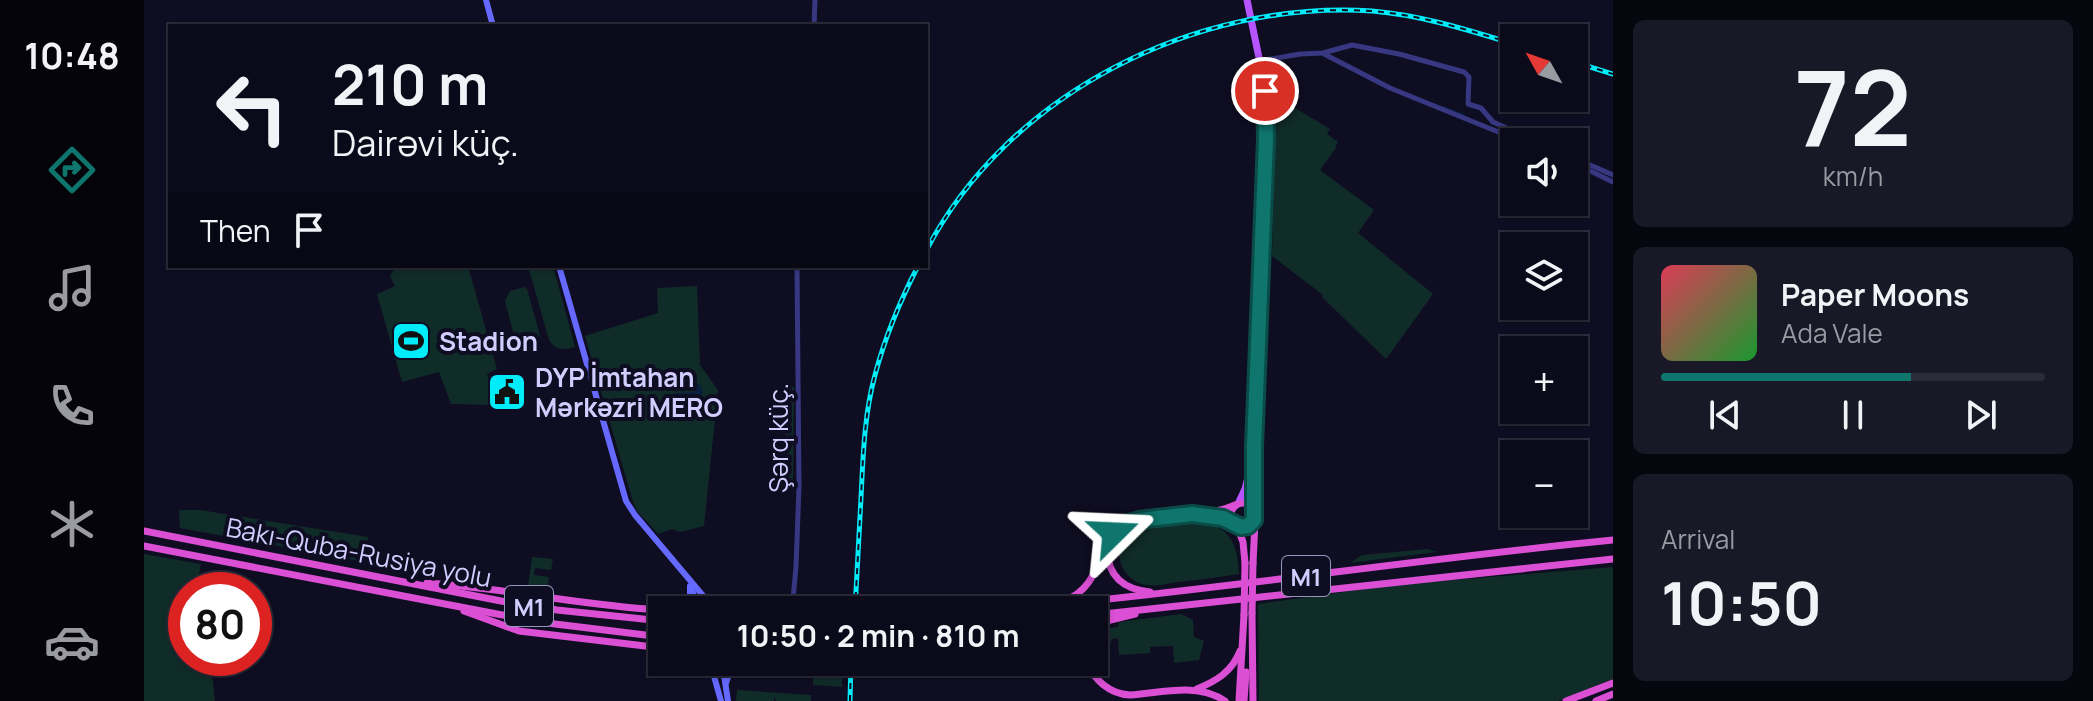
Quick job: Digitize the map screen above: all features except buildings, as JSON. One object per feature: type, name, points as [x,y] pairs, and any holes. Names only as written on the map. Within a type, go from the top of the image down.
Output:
[{"type":"highway","points":[[1237,504],[1231,512],[1249,563]]},
{"type":"highway","points":[[1073,596],[1084,589],[1094,575],[1114,533],[1129,523],[1220,510],[1237,504],[1251,505],[1255,515],[1249,563],[1248,614],[1253,701]]},
{"type":"highway","points":[[1192,514],[1218,517],[1248,526],[1255,515]]},
{"type":"highway","name":"Bakı-Quba-Rusiya yolu","points":[[144,531],[557,610],[648,620]]},
{"type":"highway","name":"M1","points":[[1108,599],[1456,556],[1613,540]]},
{"type":"highway","points":[[1107,545],[1110,569],[1121,582],[1136,590],[1164,594]]},
{"type":"highway","name":"Bakı-Quba-Rusiya yolu","points":[[144,546],[555,624],[648,635]]},
{"type":"highway","name":"M1","points":[[1108,613],[1613,559]]},
{"type":"highway","points":[[398,581],[482,587],[579,603],[647,609]]},
{"type":"highway","points":[[443,603],[519,631],[648,646]]},
{"type":"highway","points":[[1108,621],[1175,605]]},
{"type":"highway","points":[[1194,690],[1215,681],[1230,669],[1239,655],[1248,614]]},
{"type":"highway","points":[[1242,701],[1243,638]]},
{"type":"highway","points":[[1094,676],[1119,694],[1194,690],[1210,692],[1225,701]]},
{"type":"highway","points":[[1566,701],[1613,683]]},
{"type":"highway","points":[[1599,700],[1613,694]]},
{"type":"main road","points":[[486,0],[492,24]]},
{"type":"main road","points":[[1247,0],[1266,102],[1254,447],[1255,515]]},
{"type":"main road","points":[[560,268],[622,489],[635,515],[704,596]]},
{"type":"main road","points":[[1237,504],[1247,483],[1254,447]]},
{"type":"main road","points":[[679,566],[693,596]]},
{"type":"main road","points":[[647,609],[683,604],[690,598],[690,586]]},
{"type":"main road","points":[[714,676],[721,700]]},
{"type":"main road","points":[[724,676],[728,701]]},
{"type":"main road","points":[[725,686],[728,676]]},
{"type":"street","points":[[814,24],[815,0]]},
{"type":"street","points":[[1260,61],[1323,53],[1350,46],[1399,54],[1468,75],[1468,104],[1481,108],[1493,122],[1506,128]]},
{"type":"street","points":[[1323,53],[1390,88],[1500,133]]},
{"type":"street","points":[[1588,165],[1613,175]]},
{"type":"street","points":[[1588,168],[1613,182]]},
{"type":"street","name":"Şərq küç.","points":[[793,596],[799,487],[797,268]]},
{"type":"green space","points":[[1282,100],[1330,129],[1327,134],[1338,142],[1320,170],[1374,210],[1358,233],[1433,294],[1386,359],[1323,295],[1272,256],[1276,101]]},
{"type":"green space","points":[[395,268],[469,268],[497,369],[487,374],[495,405],[451,404],[439,372],[402,382],[377,294],[395,286],[390,276]]},
{"type":"green space","points":[[529,268],[554,268],[575,347],[560,349],[549,340]]},
{"type":"green space","points":[[697,286],[700,365],[718,390],[704,526],[680,532],[672,529],[658,534],[633,502],[585,336],[658,313],[657,288]]},
{"type":"green space","points":[[524,287],[540,335],[539,340],[516,344],[505,301],[510,291]]},
{"type":"green space","points":[[785,386],[794,387],[793,481],[785,482]]},
{"type":"green space","points":[[179,510],[200,510],[368,537],[366,562],[180,528]]},
{"type":"green space","points":[[1198,521],[1218,527],[1230,538],[1237,554],[1239,574],[1152,585],[1139,583],[1125,571],[1119,554],[1120,545],[1131,530],[1154,524]]},
{"type":"green space","points":[[1428,549],[1437,552],[1350,563],[1362,555]]},
{"type":"green space","points":[[144,554],[201,564],[199,572],[168,572],[168,676],[212,676],[215,701],[144,701]]},
{"type":"green space","points":[[532,557],[553,559],[551,570],[535,568],[534,575],[549,577],[547,591],[528,587]]},
{"type":"green space","points":[[1613,567],[1613,679],[1558,701],[1259,701],[1258,604],[1393,585]]},
{"type":"green space","points":[[1181,614],[1193,620],[1194,637],[1204,641],[1199,660],[1174,663],[1173,646],[1150,647],[1150,653],[1119,655],[1118,638],[1112,639],[1108,650],[1108,628],[1118,627],[1119,622]]},
{"type":"green space","points":[[813,676],[842,676],[842,687],[813,685]]},
{"type":"green space","points":[[737,690],[811,695],[811,701],[776,701],[774,696],[774,701],[736,701]]},
{"type":"water","points":[[698,383],[703,394],[671,410],[667,403],[669,396],[693,392]]},
{"type":"waterway","points":[[1443,107],[1464,115]]},
{"type":"railway","points":[[928,248],[961,195],[1006,145],[1057,103],[1114,68],[1175,40],[1240,22],[1306,12],[1372,11],[1462,28],[1500,40]]},
{"type":"railway","points":[[1588,66],[1613,74]]},
{"type":"railway","points":[[856,596],[868,405],[888,333],[917,268]]},
{"type":"railway","points":[[850,701],[851,676]]},
{"type":"place","name":"Stadion","points":[[411,341]]},
{"type":"place","name":"DYP İmtahan Mərkəzri MERO","points":[[507,392]]},
{"type":"route","points":[[1114,533],[1139,520],[1192,514],[1223,518],[1241,527],[1248,526],[1254,520],[1265,91]]}]
